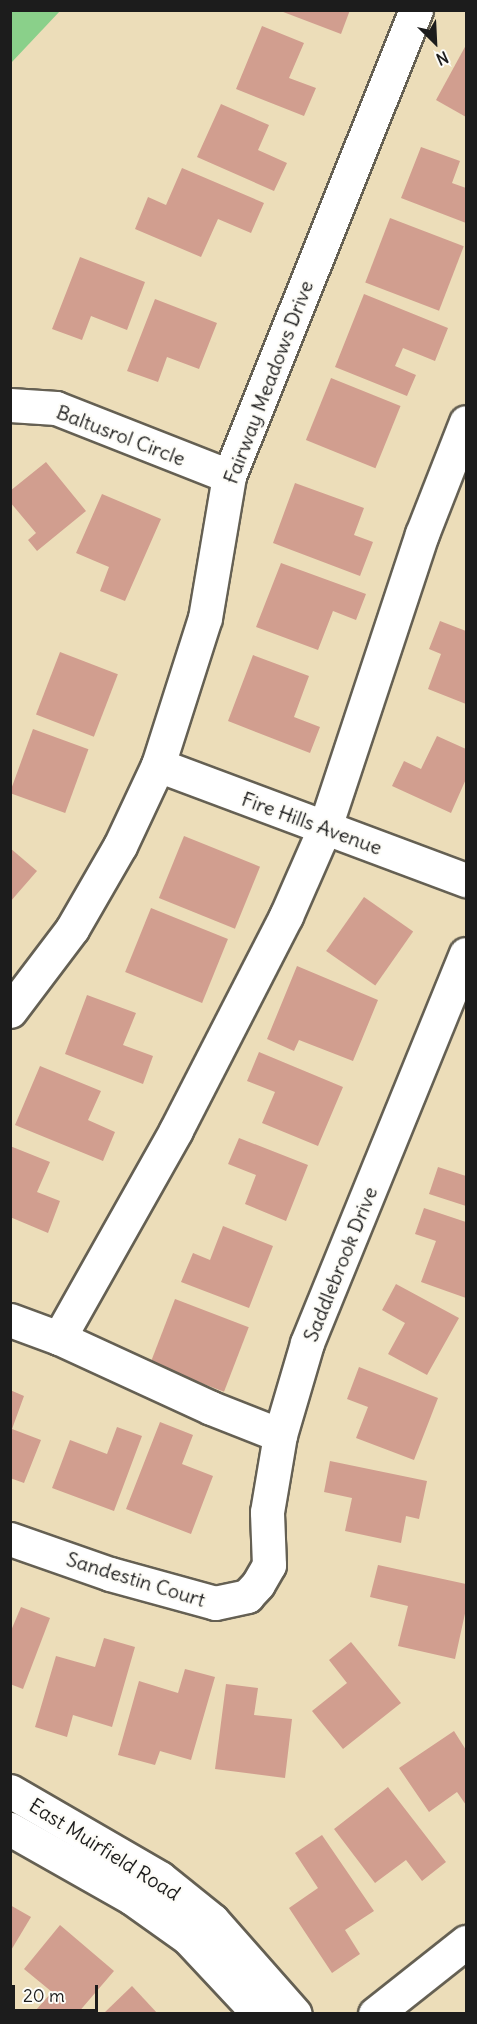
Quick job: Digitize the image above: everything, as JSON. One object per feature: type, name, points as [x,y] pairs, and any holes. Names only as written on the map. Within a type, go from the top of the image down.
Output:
[{"type":"street","name":"Fairway Meadows Drive","points":[[10,1011],[72,929],[120,846],[158,765],[205,618],[229,476],[416,10]]},
{"type":"street","name":"Baltusrol Circle","points":[[10,405],[56,408],[229,476]]},
{"type":"street","points":[[59,1338],[176,1130],[286,916],[325,827],[422,534],[466,422]]},
{"type":"street","name":"Fire Hills Avenue","points":[[158,765],[466,880]]},
{"type":"street","name":"Saddlebrook Drive","points":[[258,1584],[269,1564],[267,1512],[280,1435],[307,1343],[466,954]]},
{"type":"street","points":[[10,1320],[59,1338],[211,1408],[280,1435]]},
{"type":"street","name":"Sandestin Court","points":[[10,1539],[110,1574],[215,1603],[247,1596],[258,1584]]},
{"type":"street","name":"East Muirfield Road","points":[[10,1791],[160,1878],[212,1920],[295,2013]]},
{"type":"street","points":[[10,1828],[132,1898],[188,1938],[259,2013]]},
{"type":"street","points":[[375,2013],[466,1942]]},
{"type":"green space","points":[[10,11],[60,11],[11,63]]},
{"type":"building","points":[[278,10],[350,10],[341,34]]},
{"type":"building","points":[[262,26],[304,43],[289,78],[316,88],[304,116],[236,89]]},
{"type":"building","points":[[466,45],[466,117],[436,100]]},
{"type":"building","points":[[221,104],[269,125],[258,150],[287,163],[274,191],[197,157]]},
{"type":"building","points":[[421,147],[460,161],[452,183],[466,188],[466,223],[401,198]]},
{"type":"building","points":[[182,168],[264,203],[251,233],[218,219],[201,257],[135,229],[148,197],[166,205]]},
{"type":"building","points":[[390,218],[464,246],[439,311],[365,282]]},
{"type":"building","points":[[80,257],[145,282],[127,330],[91,316],[82,340],[52,329]]},
{"type":"building","points":[[364,294],[448,328],[435,361],[403,348],[395,366],[416,375],[407,396],[335,367]]},
{"type":"building","points":[[155,299],[217,323],[199,369],[167,357],[158,382],[127,371]]},
{"type":"building","points":[[331,378],[401,406],[375,468],[306,440]]},
{"type":"building","points":[[46,462],[86,511],[37,551],[28,540],[36,533],[10,502],[10,491]]},
{"type":"building","points":[[295,483],[364,508],[354,535],[373,542],[360,576],[273,543]]},
{"type":"building","points":[[102,494],[161,519],[125,601],[100,591],[109,567],[76,553]]},
{"type":"building","points":[[281,563],[366,594],[356,620],[333,611],[318,650],[256,627]]},
{"type":"building","points":[[440,621],[466,631],[466,704],[428,689],[441,654],[429,649]]},
{"type":"building","points":[[60,652],[118,674],[94,737],[36,715]]},
{"type":"building","points":[[253,655],[309,676],[294,717],[320,727],[310,753],[228,721]]},
{"type":"building","points":[[33,729],[88,749],[65,813],[10,793]]},
{"type":"building","points":[[437,736],[466,749],[466,779],[451,813],[392,786],[404,761],[421,769]]},
{"type":"building","points":[[184,836],[260,867],[235,929],[159,898]]},
{"type":"building","points":[[10,848],[37,871],[10,902]]},
{"type":"building","points":[[364,897],[413,931],[375,985],[326,951]]},
{"type":"building","points":[[151,908],[228,939],[202,1003],[125,972]]},
{"type":"building","points":[[297,966],[378,1000],[353,1061],[299,1040],[294,1051],[267,1039]]},
{"type":"building","points":[[87,995],[136,1013],[123,1045],[153,1056],[143,1084],[65,1054]]},
{"type":"building","points":[[259,1052],[343,1087],[318,1146],[262,1123],[275,1092],[247,1081]]},
{"type":"building","points":[[40,1066],[101,1091],[88,1120],[115,1132],[103,1161],[15,1125]]},
{"type":"building","points":[[239,1138],[308,1165],[286,1221],[245,1204],[256,1175],[228,1164]]},
{"type":"building","points":[[10,1146],[50,1162],[37,1192],[60,1201],[48,1233],[10,1217]]},
{"type":"building","points":[[438,1167],[466,1176],[466,1206],[429,1194]]},
{"type":"building","points":[[424,1208],[466,1222],[466,1298],[421,1282],[436,1241],[415,1234]]},
{"type":"building","points":[[223,1226],[273,1246],[249,1308],[181,1282],[193,1253],[210,1260]]},
{"type":"building","points":[[396,1284],[459,1318],[427,1375],[388,1354],[405,1323],[382,1310]]},
{"type":"building","points":[[175,1299],[249,1327],[224,1392],[150,1363]]},
{"type":"building","points":[[359,1367],[438,1398],[414,1460],[356,1438],[368,1407],[347,1399]]},
{"type":"building","points":[[10,1390],[24,1396],[12,1429],[41,1440],[24,1483],[10,1478]]},
{"type":"building","points":[[160,1422],[193,1435],[182,1464],[213,1476],[191,1534],[126,1509]]},
{"type":"building","points":[[117,1427],[142,1436],[114,1511],[52,1488],[70,1440],[107,1454]]},
{"type":"building","points":[[330,1461],[427,1481],[419,1519],[406,1516],[401,1543],[345,1531],[352,1498],[324,1492]]},
{"type":"building","points":[[378,1565],[466,1584],[466,1609],[455,1659],[398,1646],[408,1606],[370,1597]]},
{"type":"building","points":[[21,1607],[50,1618],[23,1689],[10,1684],[10,1633]]},
{"type":"building","points":[[104,1638],[135,1647],[112,1727],[73,1715],[67,1737],[35,1727],[56,1656],[95,1667]]},
{"type":"building","points":[[351,1642],[401,1703],[343,1749],[312,1711],[347,1683],[329,1660]]},
{"type":"building","points":[[185,1669],[215,1677],[191,1760],[160,1751],[155,1765],[118,1755],[139,1681],[178,1693]]},
{"type":"building","points":[[226,1684],[258,1688],[254,1715],[292,1719],[285,1778],[215,1769]]},
{"type":"building","points":[[454,1731],[466,1750],[466,1805],[457,1792],[429,1812],[399,1768]]},
{"type":"building","points":[[388,1787],[446,1862],[422,1881],[406,1860],[375,1883],[334,1829]]},
{"type":"building","points":[[322,1835],[374,1911],[345,1930],[360,1954],[332,1973],[289,1908],[318,1888],[295,1853]]},
{"type":"building","points":[[10,1905],[31,1917],[10,1952]]},
{"type":"building","points":[[60,1925],[114,1971],[77,2014],[40,2014],[36,2010],[52,1992],[24,1969]]},
{"type":"building","points":[[132,1986],[158,2014],[103,2014]]}]
